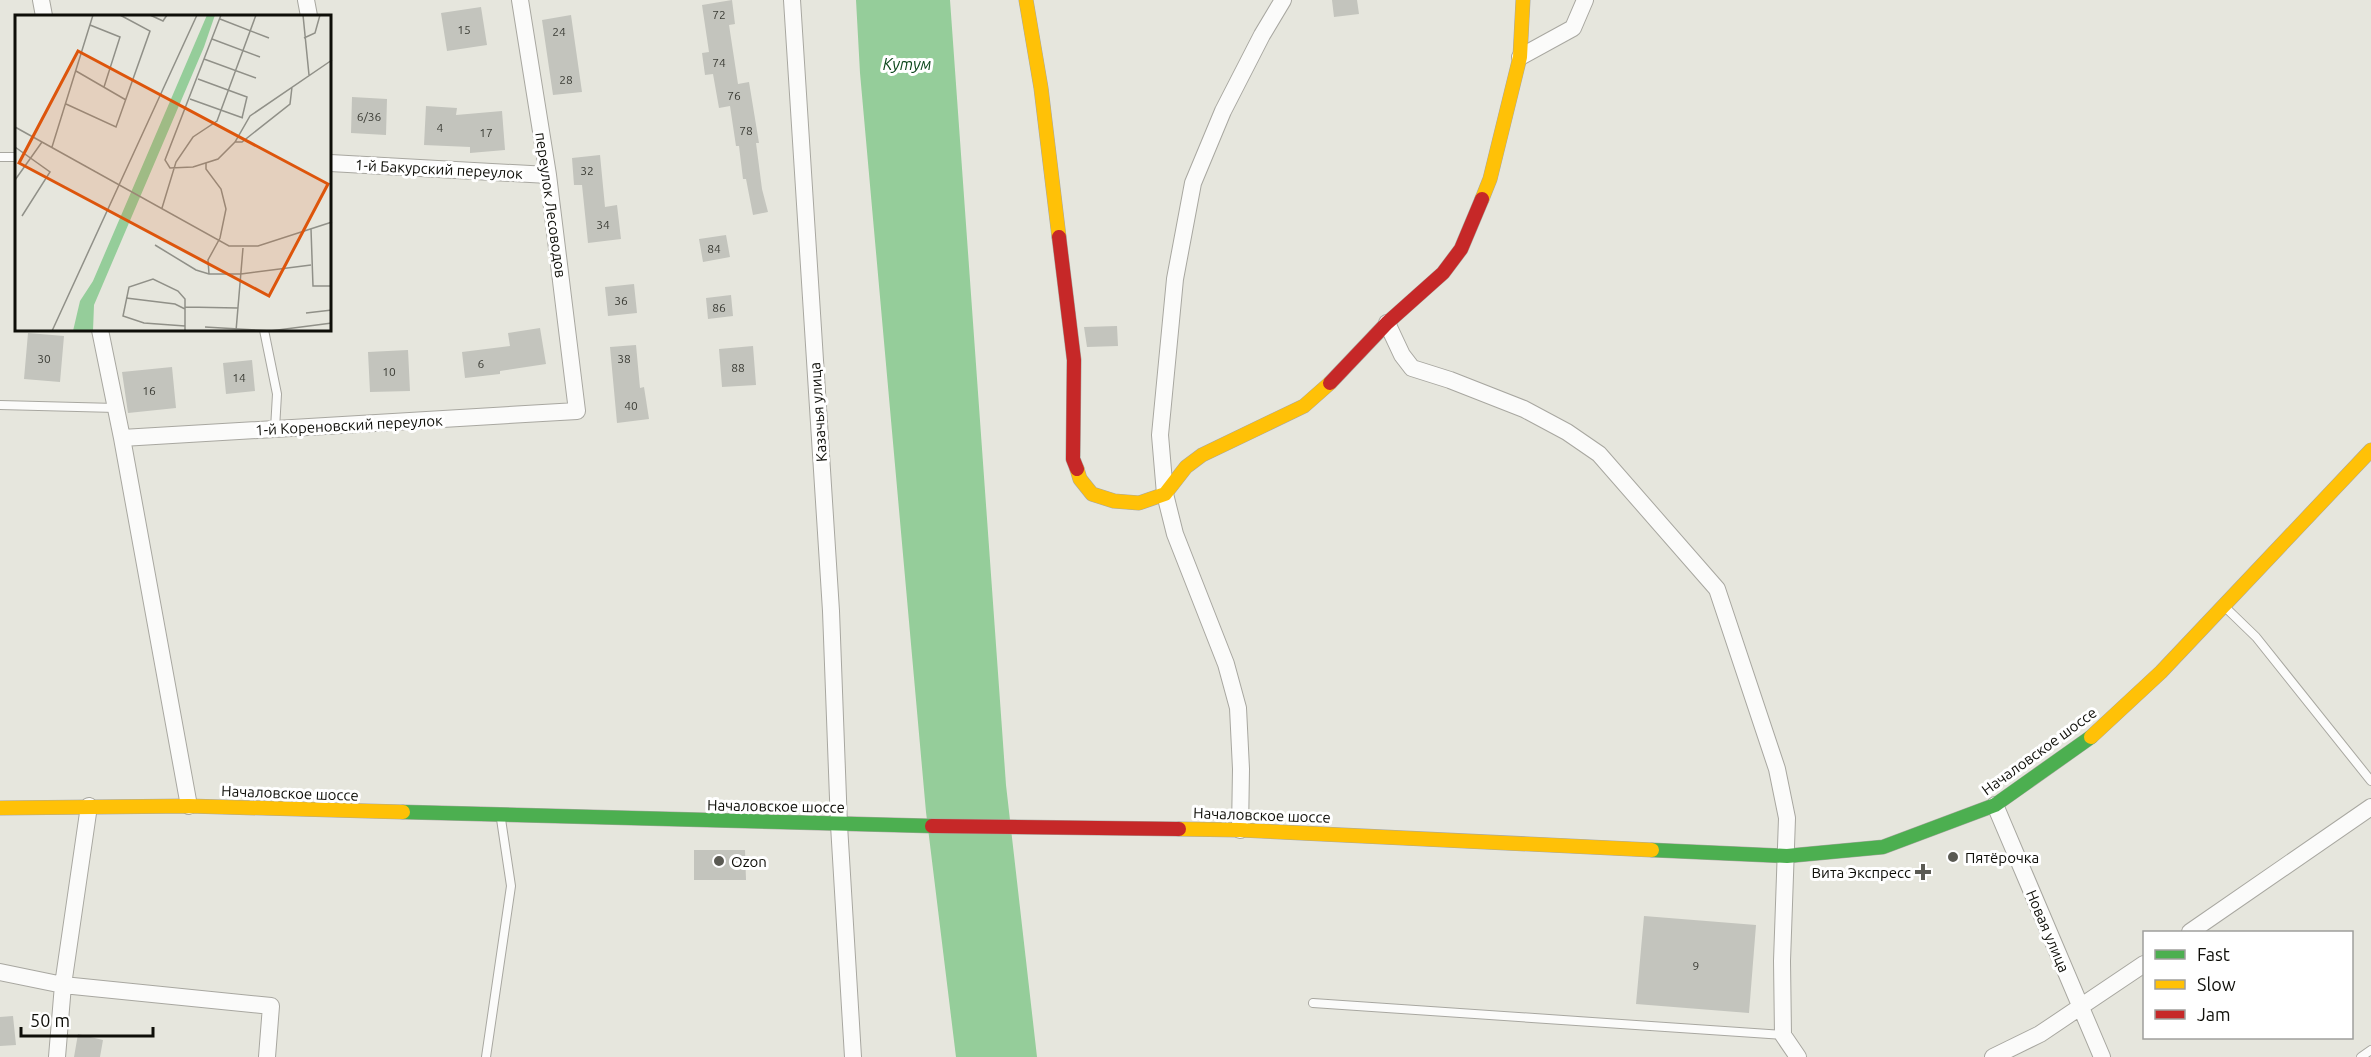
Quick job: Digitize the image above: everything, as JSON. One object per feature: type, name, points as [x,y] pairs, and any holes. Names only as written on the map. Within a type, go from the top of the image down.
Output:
[{"type":"main road","points":[[1026,0],[1041,88],[1074,360],[1073,459],[1080,479],[1092,494],[1114,501],[1139,503],[1165,494],[1186,467],[1202,455],[1305,406],[1387,323],[1443,273],[1461,249],[1490,178],[1520,57],[1523,0]]},
{"type":"main road","name":"Началовское шоссе","points":[[0,808],[189,807],[839,825],[1240,830],[1786,855],[1883,847],[1995,806],[2094,735],[2161,672],[2371,450]]},
{"type":"street","points":[[41,0],[44,15]]},
{"type":"street","points":[[306,0],[309,15]]},
{"type":"street","name":"переулок Лесоводов","points":[[520,0],[548,176],[577,411]]},
{"type":"street","name":"Казачья улица","points":[[792,0],[831,611],[839,825],[853,1057]]},
{"type":"street","points":[[1240,830],[1241,769],[1238,708],[1226,664],[1175,534],[1165,494],[1160,435],[1175,279],[1194,183],[1222,111],[1262,35],[1284,0]]},
{"type":"street","points":[[1520,57],[1573,28],[1585,0]]},
{"type":"street","name":"1-й Бакурский переулок","points":[[332,161],[548,176]]},
{"type":"street","points":[[1387,323],[1402,355],[1412,368],[1524,409],[1567,432],[1599,454],[1717,589],[1777,769],[1787,818],[1782,961],[1783,1035],[1798,1057]]},
{"type":"street","points":[[100,332],[189,807]]},
{"type":"street","name":"1-й Кореновский переулок","points":[[122,438],[577,411]]},
{"type":"street","name":"Новая улица","points":[[1995,806],[2102,1057]]},
{"type":"street","points":[[57,1057],[63,985],[89,807]]},
{"type":"street","points":[[2193,931],[2371,807]]},
{"type":"street","points":[[1993,1057],[2040,1034],[2143,965]]},
{"type":"street","points":[[0,972],[63,985],[271,1006],[267,1057]]},
{"type":"lane","points":[[264,332],[277,394],[275,429]]},
{"type":"lane","points":[[0,405],[116,408]]},
{"type":"lane","points":[[2224,605],[2256,637],[2371,781]]},
{"type":"lane","points":[[486,1057],[511,886],[500,815]]},
{"type":"lane","points":[[1313,1003],[1783,1035]]},
{"type":"lane","points":[[2361,1057],[2371,1050]]},
{"type":"water","name":"Кутум","points":[[856,0],[950,0],[1006,785],[1037,1057],[956,1057],[926,812],[860,73]]},
{"type":"building","points":[[732,0],[735,24],[729,25],[738,84],[749,82],[759,143],[756,143],[762,189],[768,212],[753,215],[746,179],[743,179],[739,146],[736,146],[730,106],[719,108],[713,74],[705,75],[702,53],[709,52],[702,5]]},
{"type":"building","points":[[1332,0],[1357,0],[1359,14],[1334,17]]},
{"type":"building","points":[[481,7],[487,45],[447,51],[441,13]]},
{"type":"building","points":[[571,15],[582,92],[553,95],[542,20]]},
{"type":"building","points":[[352,97],[387,99],[386,135],[351,133]]},
{"type":"building","points":[[426,106],[457,108],[456,115],[502,111],[505,150],[470,153],[470,147],[424,145]]},
{"type":"building","points":[[600,155],[605,207],[617,205],[621,239],[588,243],[582,185],[574,185],[572,158]]},
{"type":"building","points":[[726,235],[730,257],[703,262],[699,239]]},
{"type":"building","points":[[634,284],[637,313],[608,316],[605,287]]},
{"type":"building","points":[[731,295],[733,316],[708,319],[706,298]]},
{"type":"building","points":[[1117,326],[1118,346],[1087,347],[1084,327]]},
{"type":"building","points":[[540,328],[546,364],[500,371],[500,374],[465,378],[462,352],[510,346],[508,333]]},
{"type":"building","points":[[28,333],[64,336],[60,382],[24,379]]},
{"type":"building","points":[[636,345],[640,388],[644,387],[649,419],[617,423],[610,347]]},
{"type":"building","points":[[753,346],[756,385],[722,387],[719,349]]},
{"type":"building","points":[[408,350],[410,391],[370,392],[368,352]]},
{"type":"building","points":[[252,360],[255,391],[226,394],[223,363]]},
{"type":"building","points":[[172,367],[176,408],[128,413],[122,372]]},
{"type":"building","points":[[694,850],[745,850],[746,880],[694,880]]},
{"type":"building","points":[[1644,916],[1756,925],[1749,1013],[1636,1004]]},
{"type":"building","points":[[13,1016],[16,1045],[0,1046],[0,1017]]},
{"type":"building","points":[[78,1034],[103,1040],[100,1057],[74,1057]]},
{"type":"traffic: fast","points":[[1652,850],[1787,856],[1883,847],[1995,805],[2091,737]]},
{"type":"traffic: fast","points":[[403,812],[932,826]]},
{"type":"traffic: slow","points":[[1026,0],[1041,88],[1059,237]]},
{"type":"traffic: slow","points":[[1482,199],[1490,179],[1520,57],[1523,0]]},
{"type":"traffic: slow","points":[[1077,469],[1080,479],[1092,494],[1114,501],[1139,503],[1165,494],[1186,467],[1202,455],[1304,406],[1330,383]]},
{"type":"traffic: slow","points":[[2091,737],[2161,672],[2371,450]]},
{"type":"traffic: slow","points":[[0,808],[189,806],[403,812]]},
{"type":"traffic: slow","points":[[1179,829],[1652,850]]},
{"type":"traffic: jam","points":[[1330,383],[1387,323],[1443,273],[1461,249],[1482,199]]},
{"type":"traffic: jam","points":[[1059,237],[1074,360],[1073,459],[1077,469]]},
{"type":"traffic: jam","points":[[932,826],[1179,829]]},
{"type":"place","name":"Пятёрочка","points":[[1953,857]]},
{"type":"place","name":"Ozon","points":[[719,861]]},
{"type":"place","name":"Вита Экспресс","points":[[1923,872]]}]
